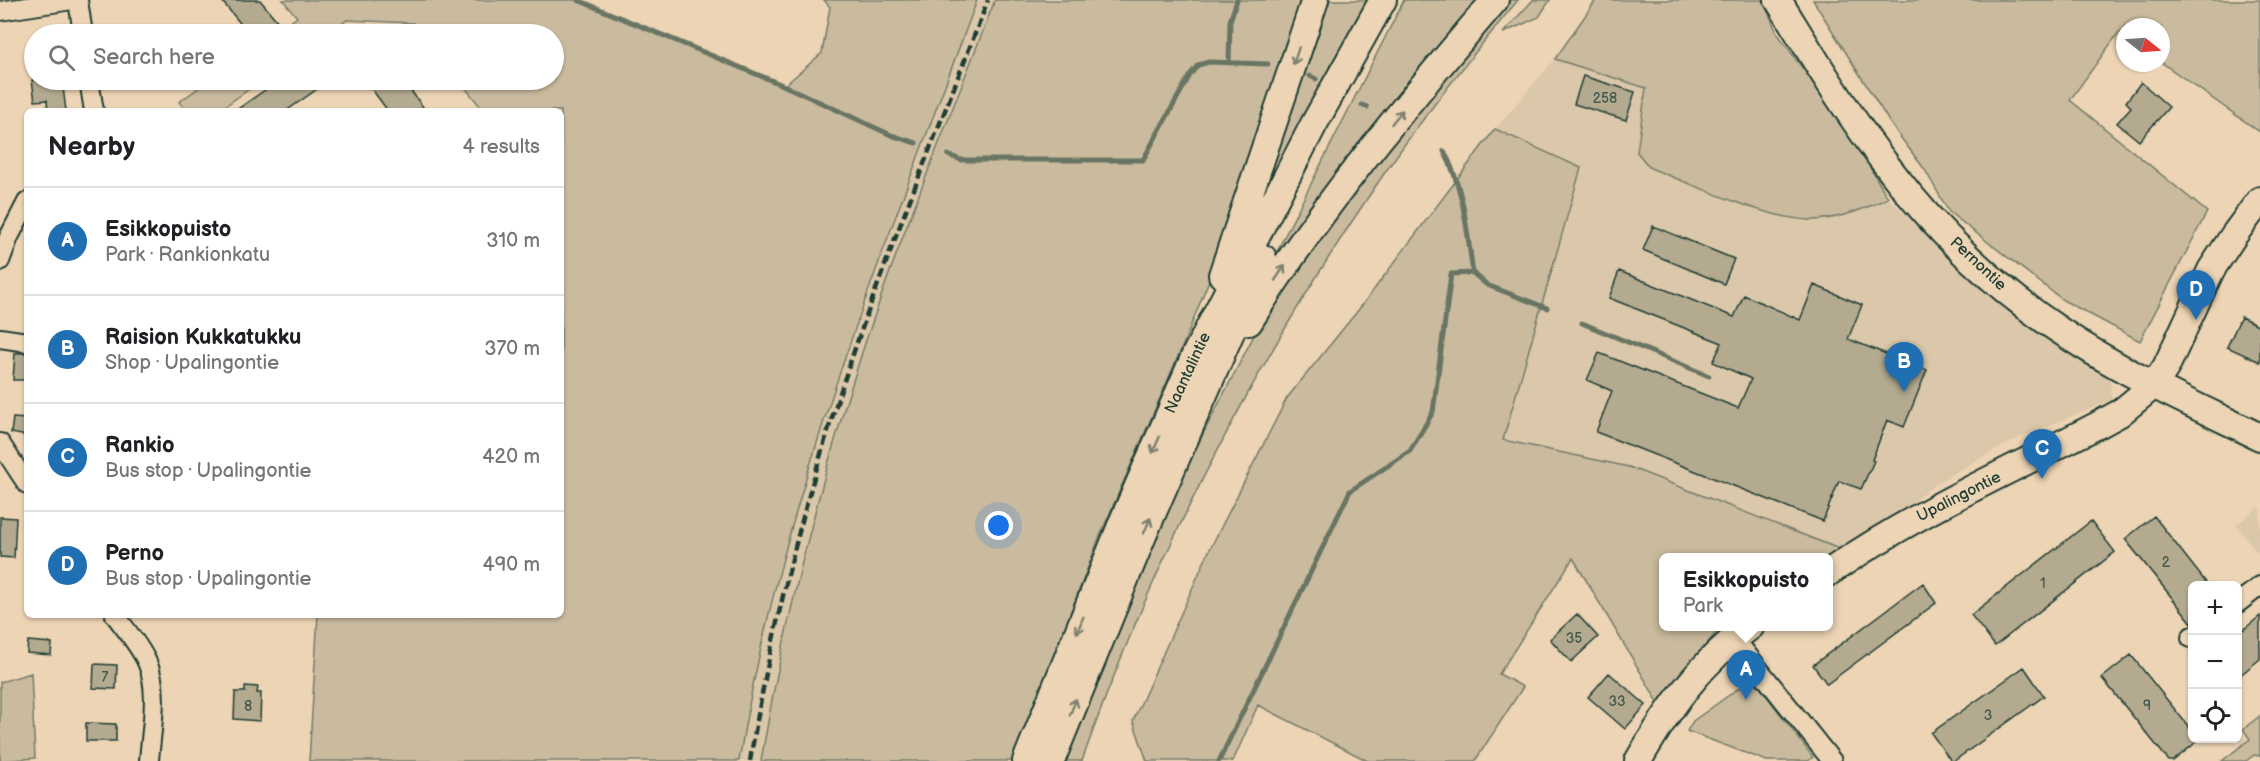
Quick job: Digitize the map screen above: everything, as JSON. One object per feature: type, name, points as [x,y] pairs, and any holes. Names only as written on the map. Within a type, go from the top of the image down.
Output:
[{"type":"main road","points":[[1196,353],[1315,0]]},
{"type":"main road","name":"Naantalintie","points":[[1026,761],[1122,523],[1196,353],[1314,124],[1383,0]]},
{"type":"main road","name":"Naantalintie","points":[[1051,761],[1195,412],[1286,210],[1389,0]]},
{"type":"main road","points":[[1195,412],[1273,283],[1316,220],[1440,64],[1495,0]]},
{"type":"main road","name":"Pernontie","points":[[1778,0],[1860,129],[1892,173],[1949,237],[1988,275],[2031,310],[2102,357],[2260,437]]},
{"type":"main road","name":"Upalingontie","points":[[1833,569],[1869,544],[2120,413],[2154,385],[2166,367],[2211,270],[2234,234],[2260,200]]},
{"type":"main road","points":[[1638,761],[1673,703],[1711,659],[1743,632]]},
{"type":"street","points":[[0,11],[72,0]]},
{"type":"street","points":[[78,0],[82,24]]},
{"type":"street","points":[[91,90],[94,108]]},
{"type":"street","points":[[0,261],[24,208]]},
{"type":"street","points":[[0,338],[24,342]]},
{"type":"street","points":[[0,443],[24,479]]},
{"type":"street","points":[[2242,600],[2260,586]]},
{"type":"street","points":[[118,618],[142,654],[151,673],[153,694],[149,761]]},
{"type":"street","points":[[1743,632],[1826,759]]},
{"type":"shaded area","points":[[283,0],[578,0],[784,86],[822,53],[830,7],[824,0],[977,0],[872,280],[809,470],[781,566],[758,663],[739,761],[309,761],[318,618],[564,618],[564,108],[482,108],[467,90],[564,90],[564,24],[414,24],[347,20],[341,24],[288,24],[297,17]]},
{"type":"shaded area","points":[[977,0],[995,0],[884,289],[834,446],[816,508],[772,697],[761,761],[739,761],[751,690],[787,547],[817,443],[875,277]]},
{"type":"shaded area","points":[[995,0],[1302,0],[1210,278],[1099,538],[1014,761],[761,761],[784,641],[812,522],[846,404],[897,252]]},
{"type":"shaded area","points":[[1322,0],[1371,0],[1250,234]]},
{"type":"shaded area","points":[[1404,0],[1484,0],[1272,266],[1270,265]]},
{"type":"shaded area","points":[[1506,0],[1518,0],[1445,90],[1393,160],[1332,252],[1249,391],[1175,536],[1141,610],[1082,761],[1066,761],[1175,493],[1264,316],[1327,222]]},
{"type":"shaded area","points":[[1533,0],[1550,0],[1539,17],[1503,33]]},
{"type":"shaded area","points":[[1596,0],[1763,0],[1777,33],[1852,137],[1888,198],[1849,214],[1828,219],[1790,218],[1749,207],[1650,168],[1637,152],[1646,88],[1555,59]]},
{"type":"shaded area","points":[[1813,0],[2260,0],[2260,132],[2170,68],[2170,18],[2116,18],[2116,36],[2070,100],[2207,212],[2140,341],[2063,300],[1949,212],[1925,170],[1890,123]]},
{"type":"shaded area","points":[[1555,59],[1646,88],[1637,152],[1808,220],[1836,217],[1867,208],[1888,198],[1946,250],[2090,367],[2110,379],[2112,400],[2021,437],[1982,457],[1937,483],[1887,522],[1842,550],[1629,467],[1502,440],[1581,169],[1495,129]]},
{"type":"shaded area","points":[[196,90],[248,90],[222,108],[184,108],[179,102]]},
{"type":"shaded area","points":[[1495,129],[1581,168],[1503,440],[1629,467],[1842,550],[1833,555],[1833,553],[1659,553],[1659,631],[1718,631],[1658,702],[1573,558],[1499,674],[1523,687],[1475,761],[1368,761],[1258,705],[1233,761],[1147,761],[1133,721],[1209,551],[1287,398],[1360,308]]},
{"type":"shaded area","points":[[2260,506],[2260,556],[2236,525]]},
{"type":"shaded area","points":[[31,673],[35,758],[0,761],[0,682]]},
{"type":"shaded area","points":[[1753,678],[1813,757],[1808,761],[1767,761],[1687,731],[1693,721]]},
{"type":"shaded area","points":[[2260,716],[2260,756],[2254,755],[2246,761],[2222,761],[2250,739],[2243,729]]},
{"type":"building","points":[[221,0],[260,0],[278,22],[276,24],[241,24]]},
{"type":"building","points":[[1583,76],[1635,92],[1626,120],[1574,104]]},
{"type":"building","points":[[2141,82],[2169,107],[2139,141],[2117,123],[2131,107],[2126,102]]},
{"type":"building","points":[[33,90],[63,90],[66,108],[48,108],[47,100],[35,101]]},
{"type":"building","points":[[265,90],[316,90],[290,108],[239,108]]},
{"type":"building","points":[[372,90],[410,90],[424,108],[386,108]]},
{"type":"building","points":[[1653,226],[1734,259],[1724,284],[1643,250]]},
{"type":"building","points":[[1619,271],[1734,317],[1744,295],[1800,320],[1814,285],[1862,305],[1848,339],[1927,370],[1904,427],[1887,420],[1872,460],[1874,461],[1861,489],[1839,481],[1823,521],[1596,432],[1612,391],[1587,380],[1599,353],[1738,408],[1751,379],[1713,362],[1722,343],[1609,298]]},
{"type":"building","points":[[2241,317],[2260,326],[2260,362],[2227,347]]},
{"type":"building","points":[[15,353],[24,353],[24,380],[13,380]]},
{"type":"building","points":[[13,418],[24,419],[24,435],[11,433]]},
{"type":"building","points":[[2154,516],[2205,581],[2188,581],[2188,618],[2125,539]]},
{"type":"building","points":[[0,517],[16,518],[14,558],[0,557]]},
{"type":"building","points":[[2091,521],[2115,552],[1995,646],[1971,615]]},
{"type":"building","points":[[1923,583],[1936,603],[1827,684],[1813,665]]},
{"type":"building","points":[[1577,614],[1598,637],[1571,662],[1550,639]]},
{"type":"building","points":[[2260,616],[2260,659],[2242,674],[2242,635],[2242,631]]},
{"type":"building","points":[[28,641],[52,643],[51,655],[27,653]]},
{"type":"building","points":[[2131,655],[2188,726],[2188,743],[2195,743],[2173,761],[2169,761],[2102,678]]},
{"type":"building","points":[[94,664],[117,665],[116,689],[93,688]]},
{"type":"building","points":[[2024,667],[2044,696],[1951,761],[1931,733]]},
{"type":"building","points":[[1609,673],[1646,705],[1625,729],[1588,697]]},
{"type":"building","points":[[245,686],[258,687],[257,693],[261,693],[260,721],[234,719],[235,692],[245,692]]},
{"type":"building","points":[[86,723],[116,724],[116,741],[86,741]]},
{"type":"waterway","points":[[578,0],[785,86],[891,135],[916,143]]},
{"type":"waterway","points":[[1229,63],[1230,21],[1237,0]]},
{"type":"waterway","points":[[948,155],[961,160],[1143,160],[1190,75],[1198,65],[1209,62],[1268,64]]},
{"type":"waterway","points":[[1310,76],[1316,79]]},
{"type":"waterway","points":[[1362,105],[1367,107]]},
{"type":"waterway","points":[[1219,761],[1350,491],[1410,451],[1433,412],[1451,274],[1473,273],[1460,195],[1444,151]]},
{"type":"waterway","points":[[1473,273],[1487,285],[1547,308]]},
{"type":"waterway","points":[[1582,323],[1709,376]]},
{"type":"railway","points":[[750,761],[783,596],[827,434],[883,270],[988,0]]},
{"type":"place","name":"Perno","points":[[2196,320]]},
{"type":"place","name":"Raision Kukkatukku","points":[[1904,392]]},
{"type":"place","name":"Rankio","points":[[2042,479]]},
{"type":"place","name":"Esikkopuisto","points":[[1746,700]]}]
